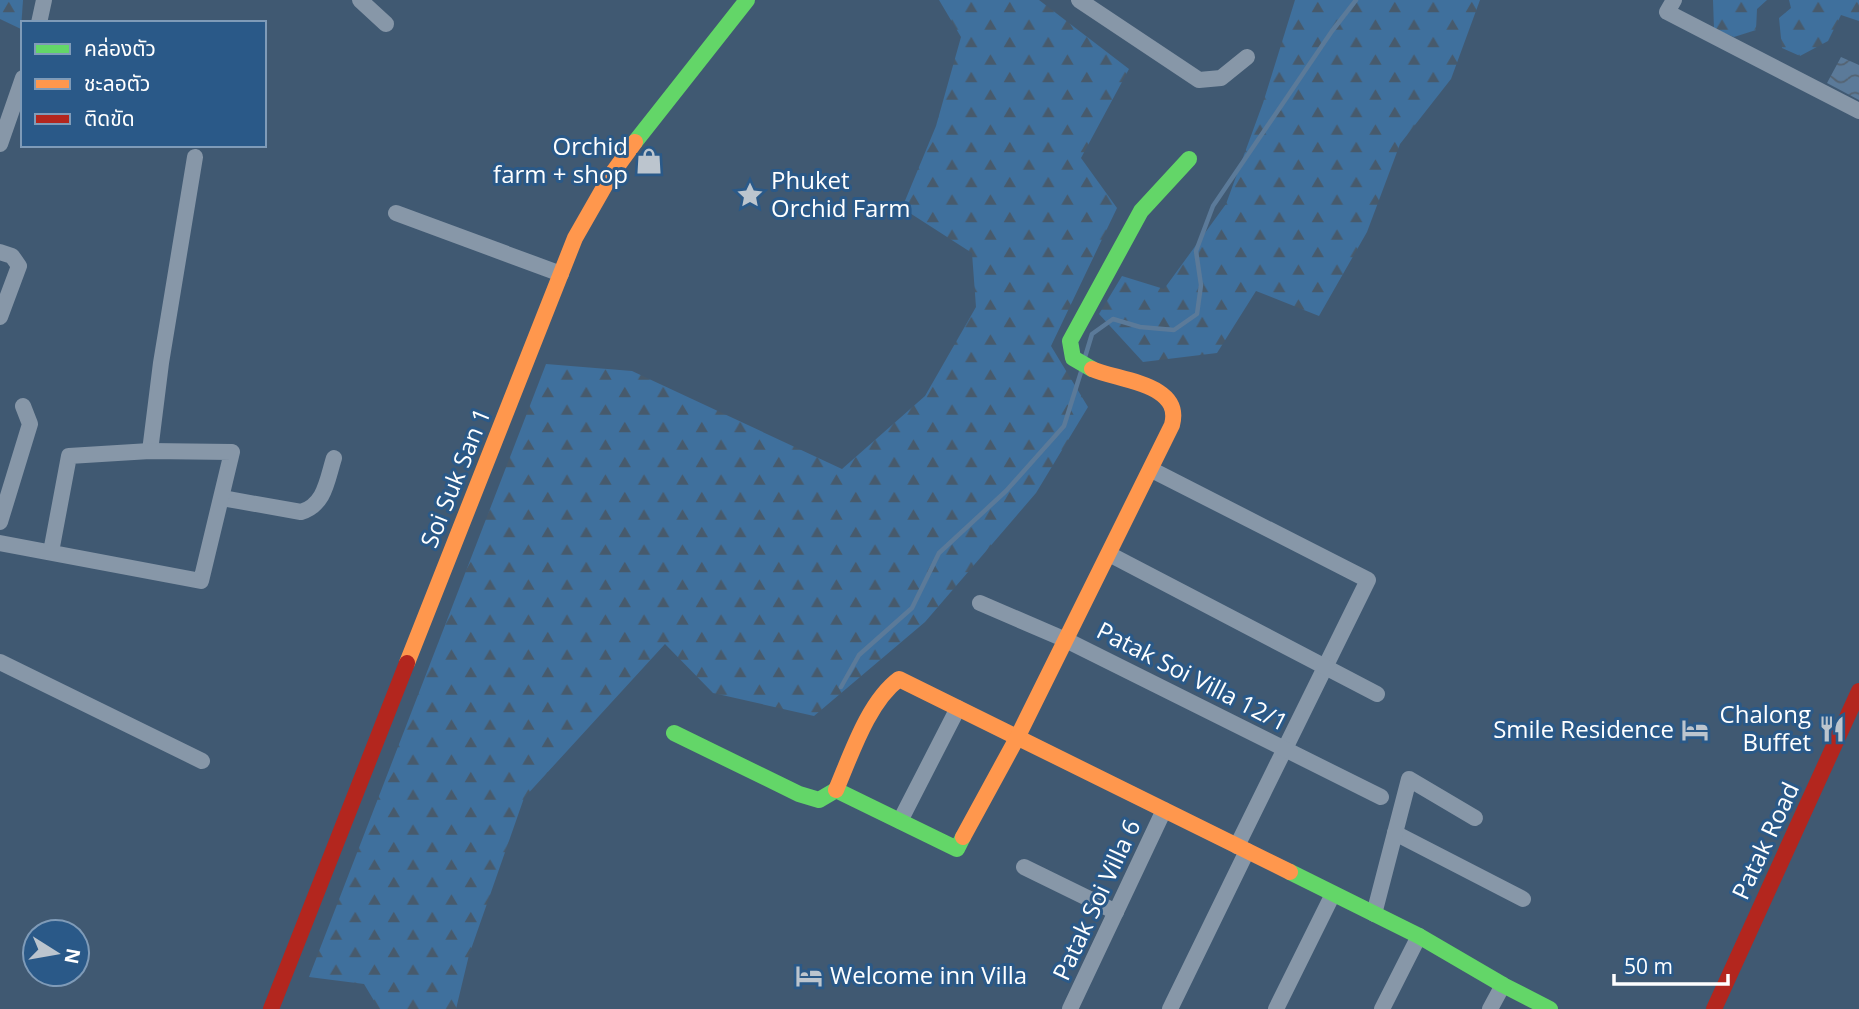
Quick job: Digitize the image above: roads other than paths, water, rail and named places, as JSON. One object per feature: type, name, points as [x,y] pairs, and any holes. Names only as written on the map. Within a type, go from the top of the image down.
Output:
[{"type":"street","points":[[39,21],[44,0]]},
{"type":"street","points":[[360,0],[386,24]]},
{"type":"street","name":"Soi Suk San 1","points":[[271,1009],[575,238],[611,175],[747,0]]},
{"type":"street","points":[[1079,0],[1199,80],[1221,78],[1247,57]]},
{"type":"street","points":[[1674,0],[1667,12],[1859,111]]},
{"type":"street","points":[[0,144],[21,84]]},
{"type":"street","points":[[150,451],[161,363],[195,157]]},
{"type":"street","points":[[836,790],[957,849],[1017,738],[1174,421],[1174,408],[1167,398],[1154,389],[1080,365],[1073,358],[1070,341],[1141,211],[1189,159]]},
{"type":"street","points":[[396,213],[561,274]]},
{"type":"street","points":[[0,252],[12,256],[19,266],[0,317]]},
{"type":"street","points":[[0,522],[30,424],[23,406]]},
{"type":"street","points":[[0,543],[201,581],[232,452],[150,451],[69,456],[51,552]]},
{"type":"street","points":[[222,498],[301,512],[312,509],[321,499],[334,458]]},
{"type":"street","points":[[1152,470],[1368,580],[1284,749],[1170,1009]]},
{"type":"street","points":[[1109,554],[1377,694]]},
{"type":"street","name":"Patak Soi Villa 12/1","points":[[980,603],[1066,640],[1381,797]]},
{"type":"street","points":[[0,662],[202,761]]},
{"type":"street","points":[[674,733],[799,794],[819,800],[836,790],[881,695],[893,681],[899,679],[1419,936],[1550,1009]]},
{"type":"street","name":"Patak Road","points":[[1714,1009],[1859,691]]},
{"type":"street","points":[[900,821],[958,708]]},
{"type":"street","points":[[1374,914],[1409,779],[1475,818]]},
{"type":"street","name":"Patak Soi Villa 6","points":[[1070,1009],[1164,810]]},
{"type":"street","points":[[1395,833],[1523,899]]},
{"type":"street","points":[[1024,867],[1116,912]]},
{"type":"street","points":[[1276,1009],[1333,894]]},
{"type":"street","points":[[1382,1009],[1419,936]]},
{"type":"street","points":[[1490,1009],[1503,985]]},
{"type":"water","points":[[1841,57],[1859,65],[1859,100],[1827,83]]},
{"type":"waterway","points":[[1085,357],[1092,334],[1113,319],[1140,327],[1174,330],[1197,314],[1201,285],[1196,251],[1213,206],[1356,0]]},
{"type":"waterway","points":[[841,687],[859,655],[912,608],[939,553],[1006,491],[1064,426],[1081,372]]},
{"type":"place","name":"Orchid farm + shop","points":[[649,161]]},
{"type":"place","name":"Phuket Orchid Farm","points":[[750,195]]},
{"type":"place","name":"Chalong Buffet","points":[[1832,729]]},
{"type":"place","name":"Smile Residence","points":[[1695,730]]},
{"type":"place","name":"Welcome inn Villa","points":[[809,976]]}]
